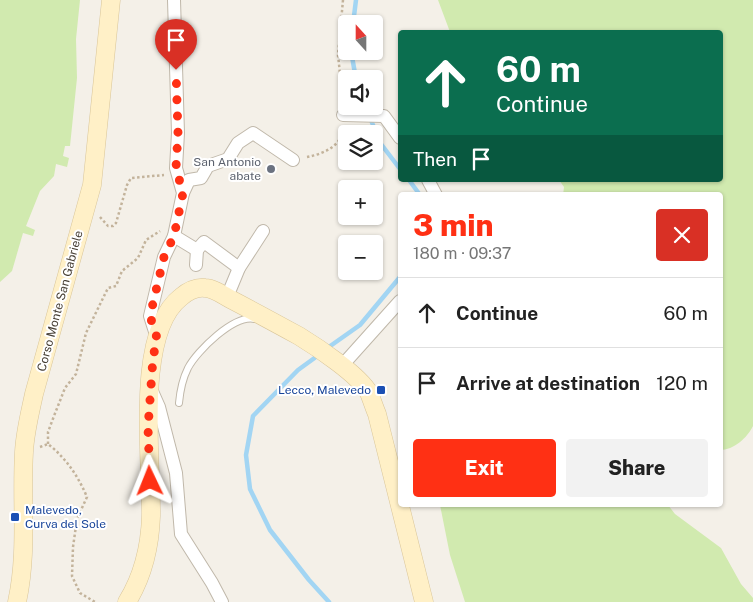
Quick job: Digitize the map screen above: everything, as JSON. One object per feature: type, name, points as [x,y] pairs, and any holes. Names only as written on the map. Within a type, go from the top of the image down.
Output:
[{"type":"main road","name":"Corso Monte San Gabriele","points":[[17,602],[25,538],[24,451],[34,394],[92,185],[111,0]]},
{"type":"main road","points":[[127,602],[143,568],[149,536],[151,516],[148,428],[150,386],[157,338],[170,307],[185,294],[195,289],[205,288],[227,297],[303,339],[355,376],[364,385],[373,403],[398,501]]},
{"type":"main road","points":[[400,507],[424,602]]},
{"type":"street","points":[[174,0],[178,133],[176,168],[183,193]]},
{"type":"street","points":[[350,115],[384,116],[398,135]]},
{"type":"street","points":[[157,338],[150,316],[164,257],[174,236],[183,193],[189,180],[201,178],[208,166],[228,159],[238,143],[253,133],[293,160]]},
{"type":"street","points":[[227,297],[239,268],[263,232]]},
{"type":"street","points":[[174,236],[197,250]]},
{"type":"street","points":[[196,265],[197,250],[204,242],[239,268]]},
{"type":"street","points":[[340,366],[398,303]]},
{"type":"street","points":[[150,386],[159,407],[176,473],[182,534],[222,602]]},
{"type":"lane","points":[[179,402],[187,370],[202,349],[217,336],[239,320],[252,318],[272,328],[278,325]]},
{"type":"path","points":[[340,70],[338,55],[345,0]]},
{"type":"path","points":[[293,160],[314,156],[337,144],[350,115]]},
{"type":"path","points":[[98,216],[108,226],[113,226],[116,223],[127,185],[132,178],[163,175],[176,168]]},
{"type":"path","points":[[48,444],[48,432],[54,416],[65,388],[76,374],[86,333],[108,288],[116,286],[122,272],[138,258],[149,237],[177,222]]},
{"type":"path","points":[[24,451],[48,444]]},
{"type":"path","points":[[48,444],[61,454],[80,480],[87,497],[77,519],[73,547],[72,576],[80,593],[95,602]]},
{"type":"green space","points":[[0,0],[80,0],[76,39],[77,78],[70,146],[65,146],[63,156],[69,158],[67,167],[56,164],[54,176],[40,191],[26,226],[35,230],[33,236],[23,233],[12,271],[0,282]]},
{"type":"green space","points":[[438,0],[753,0],[753,426],[744,439],[735,446],[723,449],[723,192],[563,192],[564,187],[560,182],[723,182],[723,30],[449,30]]},
{"type":"green space","points":[[440,507],[670,507],[675,514],[721,548],[741,584],[753,598],[753,602],[465,602],[450,555]]},
{"type":"waterway","points":[[354,15],[356,0]]},
{"type":"waterway","points":[[353,60],[354,70]]},
{"type":"waterway","points":[[369,115],[381,144],[398,166]]},
{"type":"waterway","points":[[410,182],[418,192]]},
{"type":"waterway","points":[[326,349],[360,325],[398,279]]},
{"type":"waterway","points":[[320,354],[298,370],[253,416],[246,455],[250,489],[270,530],[309,580],[329,602]]},
{"type":"place","name":"San Antonio abate","points":[[271,169]]},
{"type":"place","name":"Lecco, Malevedo","points":[[381,390]]},
{"type":"place","name":"Malevedo, Curva del Sole","points":[[15,517]]},
{"type":"route","points":[[150,481],[148,428],[153,358],[157,338],[150,316],[164,257],[174,236],[183,193],[176,168],[178,133],[176,70]]}]
